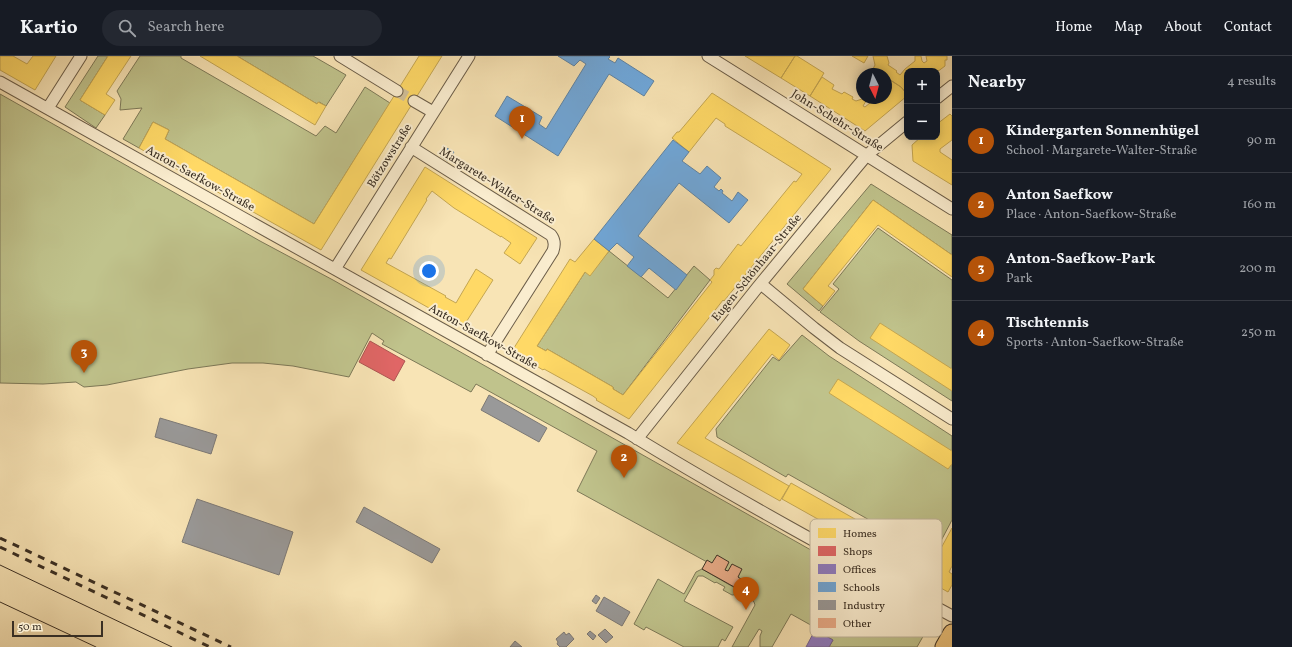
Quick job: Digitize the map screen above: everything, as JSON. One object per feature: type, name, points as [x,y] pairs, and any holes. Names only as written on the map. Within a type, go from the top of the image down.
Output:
[{"type":"main road","points":[[944,647],[952,633]]},
{"type":"street","points":[[48,108],[81,56]]},
{"type":"street","points":[[340,56],[397,91]]},
{"type":"street","name":"Bötzowstraße","points":[[335,269],[468,56]]},
{"type":"street","name":"John-Schehr-Straße","points":[[708,56],[952,209]]},
{"type":"street","name":"Anton-Saefkow-Straße","points":[[0,82],[637,439],[810,539]]},
{"type":"street","points":[[940,96],[952,86]]},
{"type":"street","points":[[414,101],[433,112]]},
{"type":"street","name":"Eugen-Schönhaar-Straße","points":[[637,439],[867,155],[904,124]]},
{"type":"street","name":"Margarete-Walter-Straße","points":[[411,147],[551,235],[554,239],[553,251],[487,355]]},
{"type":"street","points":[[761,284],[840,348],[952,419]]},
{"type":"street","name":"Anton-Saefkow-Straße","points":[[942,611],[952,616]]},
{"type":"green space","points":[[98,56],[108,56],[80,100],[105,115],[96,128],[65,107]]},
{"type":"green space","points":[[140,56],[181,56],[181,58],[316,136],[325,126],[336,133],[365,87],[390,103],[314,224],[165,139],[169,130],[153,122],[139,148],[123,139],[142,108],[120,110],[121,99],[117,91]]},
{"type":"green space","points":[[237,56],[313,56],[346,75],[326,106],[319,102],[317,104]]},
{"type":"green space","points":[[0,94],[810,550],[810,625],[791,614],[772,647],[760,647],[760,636],[762,631],[759,629],[748,647],[732,647],[755,605],[750,597],[755,588],[747,584],[741,594],[732,595],[723,590],[725,587],[703,576],[698,576],[684,601],[733,627],[725,641],[722,639],[718,647],[684,647],[646,627],[644,630],[634,624],[658,579],[684,594],[696,572],[702,569],[735,588],[740,580],[577,491],[597,451],[476,384],[471,392],[382,344],[384,341],[372,333],[349,377],[293,366],[263,363],[232,363],[188,369],[107,385],[84,387],[76,382],[43,384],[0,383]]},
{"type":"green space","points":[[871,184],[952,235],[952,255],[873,200],[803,289],[823,306],[819,311],[787,284]]},
{"type":"green space","points":[[878,228],[952,280],[952,401],[859,341],[820,312],[839,289],[833,284]]},
{"type":"green space","points":[[609,251],[668,298],[694,266],[710,280],[623,395],[613,389],[613,387],[547,349],[546,351],[537,346],[585,272],[600,262]]},
{"type":"green space","points":[[802,335],[829,356],[952,436],[952,520],[942,539],[942,519],[868,519],[788,474],[786,477],[717,437],[716,429],[773,357],[779,361]]},
{"type":"green space","points":[[828,637],[923,637],[917,647],[829,647],[833,640]]},
{"type":"building: Homes","points":[[0,56],[13,56],[27,64],[33,56],[56,56],[35,90],[0,70]]},
{"type":"building: Homes","points":[[108,56],[131,56],[106,94],[115,100],[105,115],[80,100]]},
{"type":"building: Homes","points":[[200,56],[237,56],[317,104],[318,102],[326,106],[315,125]]},
{"type":"building: Homes","points":[[419,56],[442,56],[321,250],[139,148],[153,122],[169,130],[165,139],[314,224]]},
{"type":"building: Homes","points":[[745,56],[795,56],[781,78]]},
{"type":"building: Homes","points":[[795,56],[824,73],[810,96],[781,78]]},
{"type":"building: Homes","points":[[852,56],[868,56],[864,63]]},
{"type":"building: Homes","points":[[873,56],[887,56],[889,63],[888,65],[897,71],[896,72],[900,75],[904,70],[904,90],[892,81],[892,68],[874,68],[875,65]]},
{"type":"building: Homes","points":[[915,56],[921,56],[924,63],[927,61],[926,56],[947,56],[945,66],[940,70],[940,68],[906,68],[915,61]]},
{"type":"building: Homes","points":[[822,77],[834,85],[832,89],[842,94],[844,92],[853,97],[852,99],[856,101],[856,104],[864,104],[863,106],[865,107],[869,104],[892,104],[892,81],[904,90],[904,98],[865,131],[810,96]]},
{"type":"building: Homes","points":[[712,93],[831,169],[724,301],[723,300],[629,419],[596,400],[597,399],[593,396],[544,369],[543,370],[512,351],[570,259],[575,262],[594,239],[609,251],[590,276],[585,272],[537,346],[546,351],[547,349],[613,387],[613,389],[623,395],[712,282],[710,280],[714,275],[714,270],[716,268],[719,269],[738,244],[741,246],[794,181],[796,182],[802,174],[725,126],[725,124],[716,118],[689,152],[672,138],[677,132],[679,132]]},
{"type":"building: Homes","points":[[950,114],[952,116],[952,140],[940,149],[940,152],[952,160],[952,185],[913,161],[912,145],[918,140],[940,140],[940,122]]},
{"type":"building: Homes","points":[[425,167],[537,238],[520,264],[504,253],[511,243],[454,208],[432,191],[391,259],[389,258],[386,263],[456,303],[476,269],[493,280],[463,327],[361,270]]},
{"type":"building: Homes","points":[[873,200],[952,255],[952,277],[878,225],[828,286],[835,291],[823,306],[803,289]]},
{"type":"building: Homes","points":[[880,323],[952,369],[952,391],[870,338]]},
{"type":"building: Homes","points":[[769,329],[790,345],[779,360],[772,354],[705,438],[789,486],[780,501],[677,443]]},
{"type":"building: Homes","points":[[838,379],[952,451],[952,464],[948,469],[829,393]]},
{"type":"building: Homes","points":[[791,483],[855,519],[818,519],[782,499]]},
{"type":"building: Homes","points":[[952,528],[952,566],[949,572],[952,574],[952,585],[948,592],[942,589],[942,546]]},
{"type":"building: Shops","points":[[370,341],[405,361],[394,381],[359,362]]},
{"type":"building: Offices","points":[[811,637],[828,637],[833,640],[829,647],[806,647]]},
{"type":"building: Schools","points":[[558,56],[609,56],[610,57],[608,59],[615,63],[618,58],[654,81],[644,96],[609,74],[558,156],[495,116],[507,96],[542,117],[539,124],[546,129],[586,64],[580,60],[574,66]]},
{"type":"building: Schools","points":[[673,140],[689,152],[682,161],[700,174],[707,166],[721,178],[714,187],[719,191],[721,189],[723,191],[722,193],[732,201],[738,192],[748,200],[729,223],[679,183],[638,236],[687,275],[676,290],[649,268],[641,277],[627,266],[634,257],[617,243],[609,251],[594,239]]},
{"type":"building: Schools","points":[[445,147],[454,152],[448,161],[439,155]]},
{"type":"building: Industry","points":[[489,395],[547,428],[539,442],[481,410]]},
{"type":"building: Industry","points":[[160,418],[217,435],[211,454],[155,437]]},
{"type":"building: Industry","points":[[197,499],[293,532],[279,575],[182,542]]},
{"type":"building: Industry","points":[[364,507],[440,549],[432,563],[356,522]]},
{"type":"building: Industry","points":[[596,595],[600,598],[596,604],[592,601]]},
{"type":"building: Industry","points":[[604,597],[630,612],[622,626],[596,611]]},
{"type":"building: Industry","points":[[605,629],[613,637],[606,643],[598,635]]},
{"type":"building: Industry","points":[[590,631],[596,636],[593,640],[587,634]]},
{"type":"building: Industry","points":[[564,632],[566,635],[569,633],[574,639],[566,647],[560,647],[557,644],[558,642],[556,639]]},
{"type":"building: Industry","points":[[515,641],[522,647],[510,647]]},
{"type":"building: Other","points":[[717,555],[729,562],[725,570],[728,571],[732,564],[742,569],[738,577],[741,579],[736,588],[702,569],[707,560],[712,563]]},
{"type":"tunnel","points":[[397,91],[414,101]]},
{"type":"tram line","points":[[0,565],[172,647]]},
{"type":"tram line","points":[[0,602],[96,647]]},
{"type":"railway","points":[[0,538],[231,647]]},
{"type":"railway","points":[[0,547],[210,647]]},
{"type":"place","name":"Kindergarten Sonnenhügel","points":[[522,139]]},
{"type":"place","name":"Anton-Saefkow-Park","points":[[84,373]]},
{"type":"place","name":"Anton Saefkow","points":[[624,478]]},
{"type":"place","name":"Tischtennis","points":[[746,610]]}]
